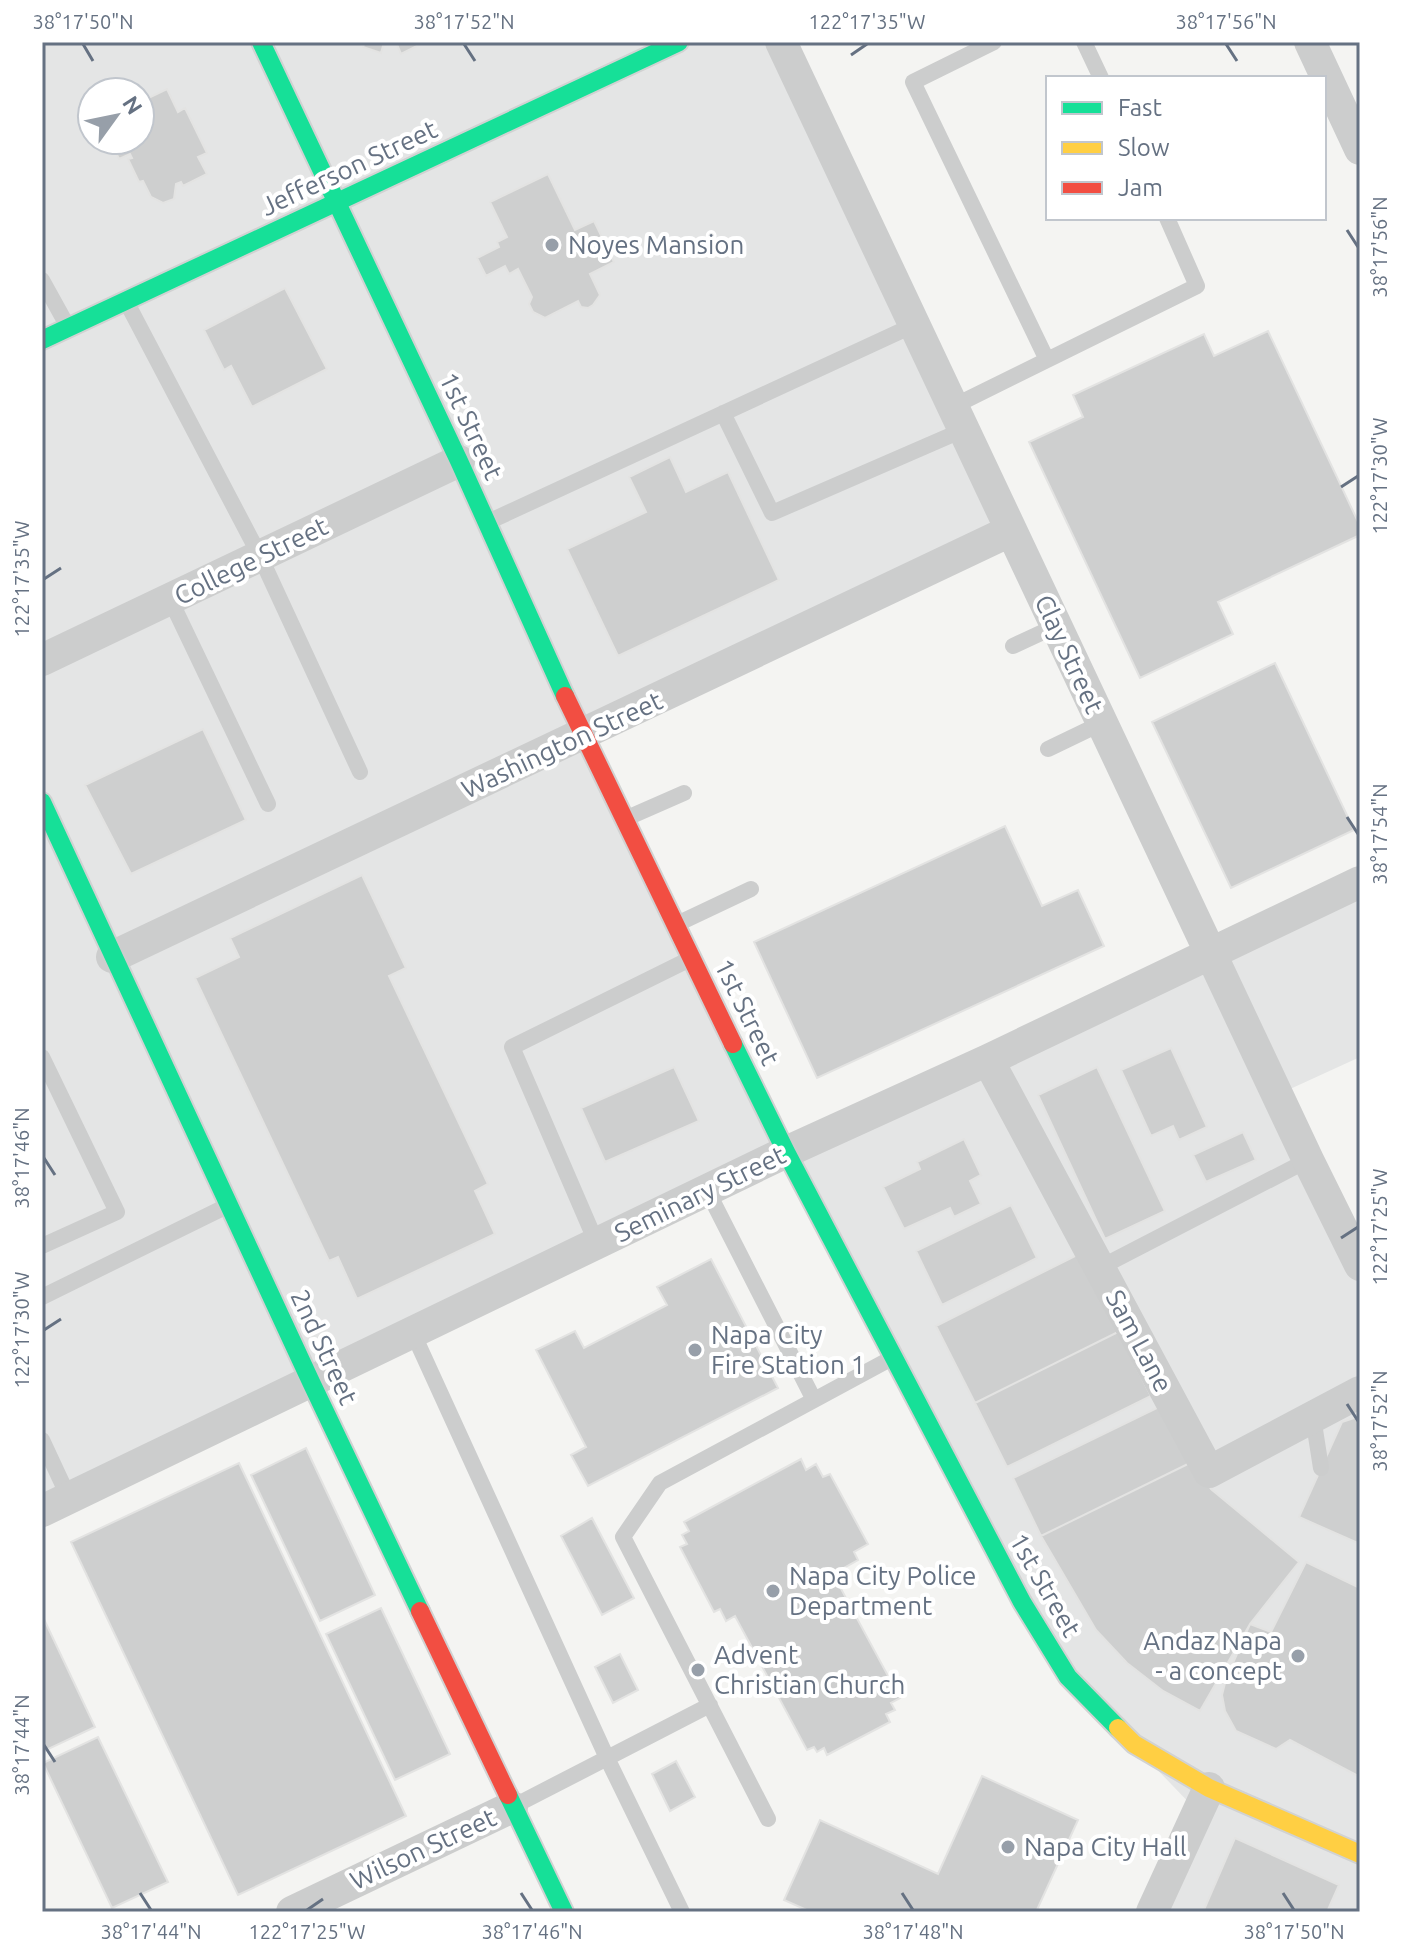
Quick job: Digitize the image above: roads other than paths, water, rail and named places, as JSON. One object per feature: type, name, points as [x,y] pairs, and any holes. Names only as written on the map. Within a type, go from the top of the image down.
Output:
[{"type":"main road","name":"1st Street","points":[[261,42],[459,461],[583,735],[786,1152],[1022,1602],[1068,1677],[1134,1744],[1209,1788],[1360,1854]]},
{"type":"main road","name":"Jefferson Street","points":[[42,340],[679,42]]},
{"type":"main road","name":"2nd Street","points":[[42,802],[311,1382],[564,1912]]},
{"type":"street","name":"Clay Street","points":[[781,42],[1360,1265]]},
{"type":"street","points":[[1310,42],[1326,76]]},
{"type":"street","points":[[1326,76],[1360,149]]},
{"type":"street","name":"College Street","points":[[42,660],[459,461]]},
{"type":"street","name":"Washington Street","points":[[112,957],[1010,531]]},
{"type":"street","name":"Seminary Street","points":[[55,1504],[786,1152],[988,1060],[1360,882]]},
{"type":"street","name":"Sam Lane","points":[[988,1060],[1209,1472],[1360,1392]]},
{"type":"street","points":[[1152,1912],[1209,1788]]},
{"type":"street","name":"Wilson Street","points":[[292,1912],[512,1807]]},
{"type":"street","points":[[324,1897],[354,1912]]},
{"type":"lane","points":[[994,42],[913,82],[1047,360]]},
{"type":"lane","points":[[1084,42],[1100,76]]},
{"type":"lane","points":[[723,413],[772,513],[958,419],[1047,360],[1197,286],[1168,220]]},
{"type":"lane","points":[[42,280],[69,328]]},
{"type":"lane","points":[[126,301],[260,556],[360,772]]},
{"type":"lane","points":[[487,523],[914,325]]},
{"type":"lane","points":[[170,599],[268,804]]},
{"type":"lane","points":[[1013,646],[1056,626]]},
{"type":"lane","points":[[1048,749],[1102,723]]},
{"type":"lane","points":[[624,819],[684,793]]},
{"type":"lane","points":[[676,925],[751,889]]},
{"type":"lane","points":[[597,1244],[512,1047],[692,958]]},
{"type":"lane","points":[[42,1057],[117,1212],[42,1246]]},
{"type":"lane","points":[[1099,1268],[1308,1160]]},
{"type":"lane","points":[[707,1190],[814,1400]]},
{"type":"lane","points":[[42,1297],[228,1205]]},
{"type":"lane","points":[[413,1333],[607,1758],[682,1912]]},
{"type":"lane","points":[[768,1819],[623,1537],[660,1483],[894,1358]]},
{"type":"lane","points":[[1313,1417],[1321,1468]]},
{"type":"lane","points":[[42,1440],[55,1504]]},
{"type":"lane","points":[[512,1807],[710,1705]]},
{"type":"place","name":"Noyes Mansion","points":[[552,245]]},
{"type":"place","name":"Napa City Fire Station 1","points":[[695,1350]]},
{"type":"place","name":"Napa City Police Department","points":[[773,1591]]},
{"type":"place","name":"Andaz Napa - a concept","points":[[1298,1656]]},
{"type":"place","name":"Advent Christian Church","points":[[698,1670]]},
{"type":"place","name":"Napa City Hall","points":[[1008,1847]]}]
